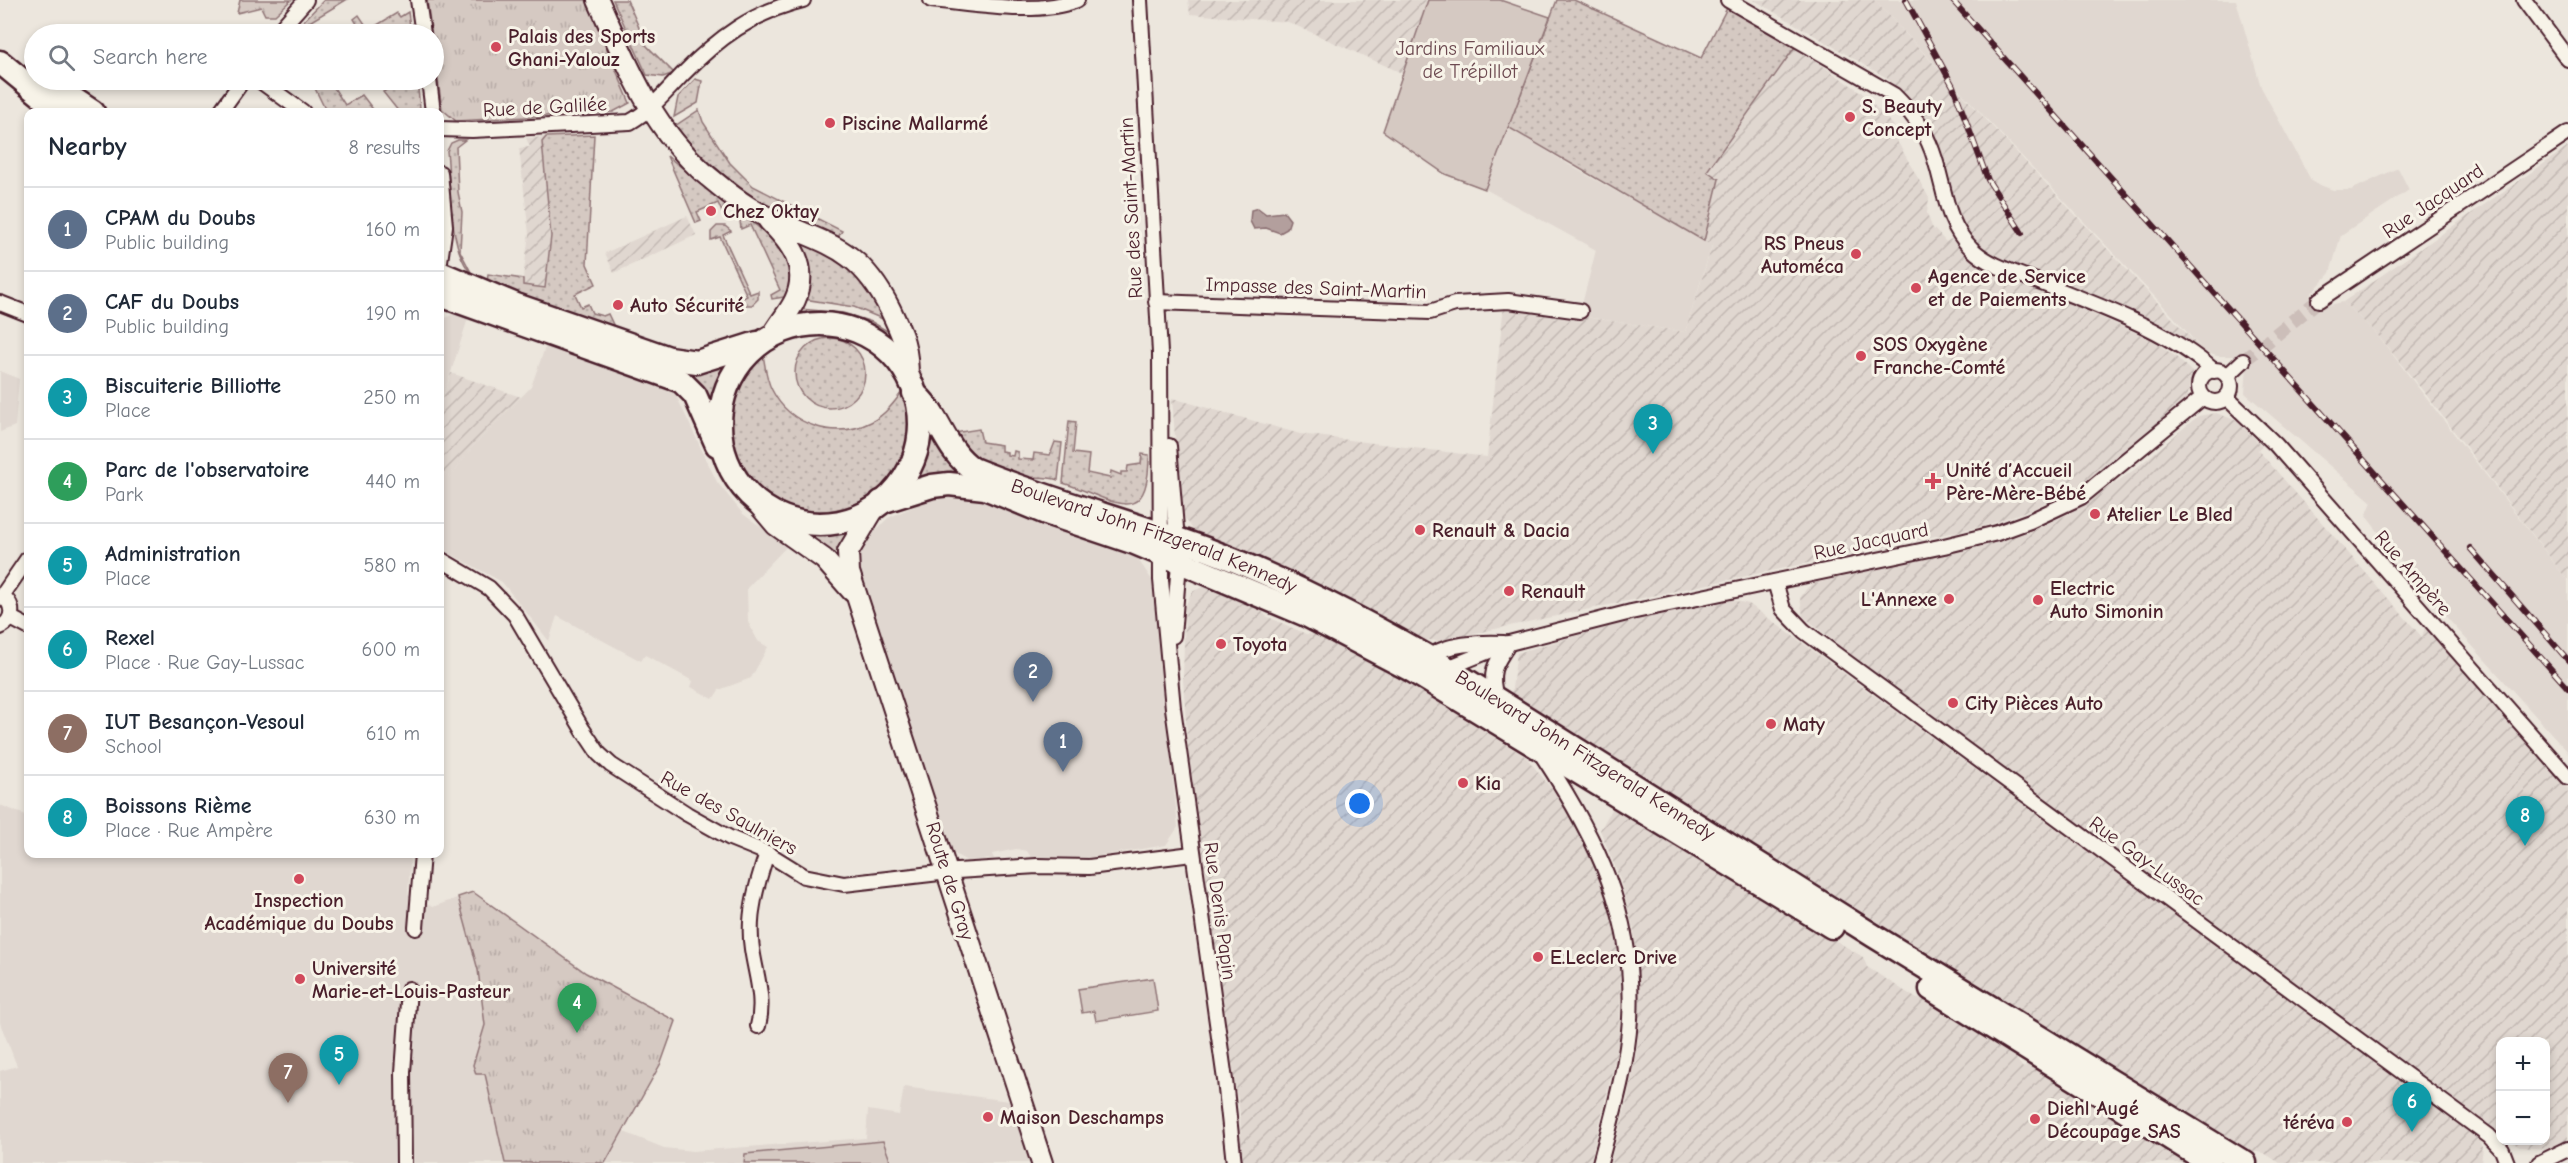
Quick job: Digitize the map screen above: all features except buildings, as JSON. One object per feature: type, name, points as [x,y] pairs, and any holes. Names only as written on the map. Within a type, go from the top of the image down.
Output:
[{"type":"main road","points":[[444,296],[681,381],[695,395],[712,438],[739,482],[754,499],[782,516],[813,523],[846,520],[878,504],[903,478],[913,458],[920,426],[911,385],[908,348],[885,299],[860,265],[832,244],[763,215],[740,202],[703,172],[673,142],[648,108],[598,0]]},
{"type":"main road","points":[[0,43],[24,63]]},
{"type":"main road","points":[[0,62],[24,82]]},
{"type":"main road","points":[[34,90],[56,108]]},
{"type":"main road","points":[[60,90],[87,108]]},
{"type":"main road","points":[[728,463],[720,426],[724,395],[737,367],[768,338],[795,300],[800,273],[792,246],[763,215]]},
{"type":"main road","points":[[444,275],[516,305],[669,358],[697,362],[717,358],[810,324],[849,328],[884,347],[911,385]]},
{"type":"main road","name":"Boulevard John Fitzgerald Kennedy","points":[[911,385],[928,404],[955,454],[973,469],[1169,548],[1304,614],[1426,667],[1539,750],[1856,941],[2210,1163]]},
{"type":"main road","name":"Boulevard John Fitzgerald Kennedy","points":[[878,504],[932,486],[949,484],[985,488],[1046,513],[1135,543],[1169,548]]},
{"type":"main road","name":"Route de Gray","points":[[754,499],[776,525],[824,559],[858,599]]},
{"type":"main road","name":"Route de Gray","points":[[878,504],[848,552],[849,572],[937,874],[1042,1163]]},
{"type":"main road","name":"Boulevard John Fitzgerald Kennedy","points":[[1426,667],[1448,668],[1874,936],[2245,1163]]},
{"type":"street","points":[[285,24],[306,0]]},
{"type":"street","points":[[418,0],[422,24]]},
{"type":"street","name":"Rue de Galilée","points":[[444,129],[472,130],[630,122],[648,108],[721,37],[758,15],[803,0]]},
{"type":"street","points":[[931,0],[1065,5],[1077,0]]},
{"type":"street","name":"Rue des Saint-Martin","points":[[1140,0],[1161,413],[1167,433],[1169,548]]},
{"type":"street","points":[[1728,0],[1894,95],[1916,118],[1930,144],[1951,218],[1971,248],[1985,260],[2105,309],[2189,351],[2214,371],[2227,376],[2231,387],[2226,397],[2212,402],[2203,397],[2199,387],[2201,379],[2189,351]]},
{"type":"street","points":[[2524,0],[2568,59]]},
{"type":"street","points":[[223,108],[236,90]]},
{"type":"street","points":[[273,90],[298,108]]},
{"type":"street","points":[[430,90],[432,108]]},
{"type":"street","name":"Rue Jacquard","points":[[2319,300],[2568,133]]},
{"type":"street","points":[[444,215],[444,233]]},
{"type":"street","name":"Impasse des Saint-Martin","points":[[1156,302],[1430,312],[1455,304],[1508,301],[1580,311]]},
{"type":"street","points":[[0,303],[24,312]]},
{"type":"street","points":[[2227,376],[2243,361]]},
{"type":"street","points":[[2201,379],[2214,371]]},
{"type":"street","name":"Rue Jacquard","points":[[1448,668],[1509,644],[1631,612],[1997,533],[2030,521],[2081,497],[2203,397]]},
{"type":"street","name":"Rue Ampère","points":[[2226,397],[2276,446],[2568,777]]},
{"type":"street","name":"Rue Denis Papin","points":[[1169,548],[1170,664]]},
{"type":"street","name":"Rue Denis Papin","points":[[1169,548],[1170,664],[1192,854],[1225,1080],[1234,1163]]},
{"type":"street","name":"Rue des Saulniers","points":[[444,561],[489,588],[515,615],[583,730],[598,753],[611,765],[687,814],[729,838],[767,853],[804,876],[830,883],[1037,866],[1089,867],[1192,854]]},
{"type":"street","points":[[24,563],[1,595],[12,608],[5,623],[24,626]]},
{"type":"street","name":"Rue Gay-Lussac","points":[[1775,582],[1783,609],[1804,631],[2488,1136],[2502,1150],[2507,1163]]},
{"type":"street","name":"Rue Jacquard","points":[[1426,667],[1452,648],[1483,643],[1509,644]]},
{"type":"street","points":[[1496,698],[1491,679],[1494,666],[1509,644]]},
{"type":"street","points":[[1539,750],[1576,807],[1604,863],[1623,925],[1629,978],[1630,1019],[1614,1113],[1600,1163]]},
{"type":"street","points":[[758,1026],[761,995],[752,948],[752,909],[767,853]]},
{"type":"street","points":[[416,928],[423,858]]},
{"type":"street","points":[[405,1163],[403,1072],[409,989]]},
{"type":"street","points":[[2539,1163],[2568,1149]]},
{"type":"shaded area","points":[[1188,0],[1428,0],[1404,74],[1288,22],[1190,14]]},
{"type":"shaded area","points":[[1754,0],[1874,0],[2204,352],[2159,329],[2008,266],[1980,248],[1965,230],[1954,209],[1931,131],[1907,96],[1885,77]]},
{"type":"shaded area","points":[[1874,0],[2236,0],[2261,87],[2312,182],[2333,190],[2351,190],[2398,168],[2409,190],[2341,235],[2330,273],[2310,295],[2320,307],[2343,302],[2375,332],[2568,581],[2568,752],[2431,600],[2366,516],[2372,502],[2245,393],[2247,365],[2239,356],[2217,356],[2204,352],[2173,316]]},
{"type":"shaded area","points":[[1795,47],[1861,92],[1894,126],[1891,130],[1929,198],[1927,213],[1932,227],[1946,242],[1951,239],[1979,264],[2150,339],[2175,356],[2192,372],[2188,397],[2121,456],[2079,485],[2034,508],[1988,525],[1438,641],[1419,639],[1297,575],[1197,535],[1184,517],[1180,502],[1172,398],[1300,434],[1487,457],[1504,305],[1685,332],[1712,246],[1704,241],[1719,179],[1706,171]]},
{"type":"shaded area","points":[[1508,127],[1576,169],[1712,245],[1685,332],[1579,316],[1596,250],[1485,189]]},
{"type":"shaded area","points":[[546,137],[542,142],[551,236],[545,288],[522,285],[529,234],[519,148],[530,147],[526,138]]},
{"type":"shaded area","points":[[2568,147],[2568,581],[2428,397],[2375,332],[2343,302]]},
{"type":"shaded area","points":[[1258,208],[1266,214],[1284,212],[1290,220],[1287,229],[1280,233],[1266,228],[1254,229],[1250,221],[1251,210]]},
{"type":"shaded area","points":[[687,216],[696,235],[614,273],[605,253]]},
{"type":"shaded area","points":[[459,311],[469,315],[444,394],[444,319]]},
{"type":"shaded area","points":[[547,342],[672,387],[717,482],[743,514],[787,546],[747,588],[748,622],[758,641],[768,647],[751,678],[719,690],[713,699],[691,687],[693,681],[645,655],[641,661],[557,616],[549,641],[502,582],[444,550],[444,472],[450,477],[472,447],[531,387]]},
{"type":"shaded area","points":[[0,371],[19,379],[15,426],[0,432]]},
{"type":"shaded area","points":[[451,373],[521,397],[472,447],[450,478],[444,473],[444,395]]},
{"type":"shaded area","points":[[2216,413],[2238,421],[2262,446],[2258,450],[2422,637],[2425,627],[2568,788],[2568,1140],[2545,1149],[2516,1145],[2550,1145],[2550,1037],[2496,1037],[2496,1130],[1861,663],[1803,616],[1800,598],[1814,583],[1980,547],[2029,532],[2069,514],[2134,470],[2198,416]]},
{"type":"shaded area","points":[[955,495],[983,498],[1137,558],[1152,580],[1178,827],[1166,845],[1087,858],[1031,857],[1027,851],[1016,849],[992,854],[994,859],[967,861],[951,852],[858,560],[863,543],[888,518],[935,497]]},
{"type":"shaded area","points":[[1202,587],[1212,587],[1257,606],[1266,616],[1306,634],[1319,635],[1390,672],[1526,757],[1560,799],[1582,835],[1602,883],[1615,931],[1621,968],[1619,1043],[1590,1163],[1242,1163],[1240,1113],[1224,1014],[1227,1013],[1224,1010],[1190,777],[1183,679],[1185,607],[1192,592]]},
{"type":"shaded area","points":[[1732,600],[1749,604],[2479,1138],[2483,1147],[2481,1163],[2280,1163],[2264,1153],[2248,1151],[1511,695],[1517,653],[1624,622]]},
{"type":"shaded area","name":"Université Marie-et-Louis-Pasteur","points":[[0,805],[24,814],[24,858],[411,858],[408,895],[433,907],[473,892],[586,973],[676,1021],[661,1063],[624,1132],[664,1148],[693,1151],[866,1138],[868,1110],[899,1115],[904,1087],[1009,1101],[1030,1163],[0,1163],[0,1071],[17,1066],[0,1023]]},
{"type":"shaded area","points":[[1613,807],[1863,957],[1867,967],[1917,999],[1928,997],[2009,1049],[2023,1068],[2032,1062],[2184,1158],[2187,1163],[1610,1163],[1628,1097],[1637,1047],[1640,1001],[1634,931],[1620,879],[1600,830]]},
{"type":"green space","points":[[240,0],[291,0],[275,15],[265,15],[261,7],[237,13]]},
{"type":"green space","points":[[324,0],[346,0],[311,21],[313,24],[301,24]]},
{"type":"green space","name":"Palais des Sports Ghani-Yalouz","points":[[427,0],[586,0],[630,103],[613,112],[456,121],[442,108],[439,90],[444,90],[444,24],[430,24]]},
{"type":"green space","points":[[613,0],[627,0],[647,46],[674,73],[663,77],[647,75]]},
{"type":"green space","name":"Jardins Familiaux de Trépillot","points":[[1428,0],[1500,0],[1550,17],[1485,189],[1445,174],[1383,131]]},
{"type":"green space","points":[[1557,0],[1574,0],[1701,58],[1727,8],[1795,47],[1707,171],[1719,179],[1704,241],[1508,127]]},
{"type":"green space","points":[[408,12],[410,24],[379,24],[397,13],[400,17]]},
{"type":"green space","points":[[359,15],[365,24],[357,24],[354,19]]},
{"type":"green space","points":[[695,79],[702,81],[698,103],[674,117],[678,97]]},
{"type":"green space","points":[[316,90],[335,90],[345,105],[362,95],[372,108],[325,108]]},
{"type":"green space","points":[[386,90],[418,90],[420,108],[396,108],[383,92]]},
{"type":"green space","points":[[699,110],[703,122],[730,163],[753,186],[842,231],[838,237],[760,201],[708,161],[675,126]]},
{"type":"green space","points":[[594,135],[587,264],[596,284],[575,294],[581,307],[588,304],[592,313],[603,316],[608,314],[616,331],[487,284],[488,274],[523,279],[523,285],[545,288],[551,236],[542,142],[546,137]]},
{"type":"green space","points":[[465,140],[456,147],[458,192],[462,212],[460,251],[472,273],[462,258],[456,242],[453,223],[447,151],[451,143]]},
{"type":"green space","points":[[667,156],[727,203],[722,212],[718,203],[697,212],[701,221],[696,223]]},
{"type":"green space","points":[[744,216],[773,241],[787,260],[789,284],[784,297],[772,299],[771,295],[780,290],[750,225],[741,229],[740,221]]},
{"type":"green space","points":[[717,226],[725,226],[731,231],[723,235],[750,294],[758,291],[758,299],[752,305],[744,305],[739,300],[747,296],[720,237],[711,240],[711,232]]},
{"type":"green space","points":[[801,240],[851,272],[868,291],[885,320],[854,307],[804,299],[807,268]]},
{"type":"green space","points":[[800,309],[843,313],[872,322],[887,331],[895,328],[897,348],[873,331],[848,321],[835,318],[807,318],[792,321]]},
{"type":"green space","points":[[830,338],[843,341],[855,348],[862,360],[865,373],[862,386],[855,398],[843,405],[830,408],[817,405],[805,398],[798,386],[795,373],[798,360],[805,348],[817,341]]},
{"type":"green space","points":[[763,354],[768,381],[780,402],[790,413],[815,426],[843,430],[871,422],[885,412],[904,389],[908,437],[894,473],[868,498],[835,510],[799,509],[766,495],[742,468],[731,427],[733,406],[743,378]]},
{"type":"green space","points":[[733,360],[721,382],[713,421],[679,367]]},
{"type":"green space","points":[[1069,421],[1076,422],[1073,453],[1089,455],[1087,473],[1110,478],[1111,471],[1121,475],[1121,472],[1127,472],[1128,466],[1141,464],[1142,454],[1149,455],[1147,479],[1142,495],[1134,502],[1124,504],[1063,483]]},
{"type":"green space","points":[[927,423],[973,476],[908,485],[923,452]]},
{"type":"green space","points":[[979,429],[982,442],[1001,445],[1001,451],[1007,452],[1007,455],[1013,456],[1014,451],[1018,452],[1018,459],[1033,460],[1034,453],[1050,455],[1055,442],[1062,443],[1058,480],[1025,477],[1004,472],[967,449],[954,433]]},
{"type":"green space","points":[[854,525],[838,562],[794,527],[827,530]]},
{"type":"green space","points":[[473,892],[586,973],[676,1021],[661,1063],[605,1163],[505,1163],[485,1074],[476,1074],[473,1065],[485,1025],[478,970],[458,897]]},
{"type":"green space","points":[[1153,978],[1158,1011],[1096,1021],[1094,1011],[1082,1013],[1078,989]]},
{"type":"green space","points":[[883,1141],[891,1163],[744,1163],[745,1154]]},
{"type":"tunnel","points":[[2243,361],[2319,300]]},
{"type":"railway","points":[[1906,0],[1953,86],[1988,180],[2022,233]]},
{"type":"railway","points":[[1952,0],[2568,688]]},
{"type":"railway","points":[[2470,548],[2568,660]]},
{"type":"place","name":"Palais des Sports Ghani-Yalouz","points":[[496,47]]},
{"type":"place","name":"S. Beauty Concept","points":[[1850,117]]},
{"type":"place","name":"Piscine Mallarmé","points":[[830,123]]},
{"type":"place","name":"Chez Oktay","points":[[711,211]]},
{"type":"place","name":"RS Pneus Automéca","points":[[1856,254]]},
{"type":"place","name":"Agence de Service et de Paiements","points":[[1916,288]]},
{"type":"place","name":"Auto Sécurité","points":[[618,305]]},
{"type":"place","name":"SOS Oxygène Franche-Comté","points":[[1861,356]]},
{"type":"place","name":"Biscuiterie Billiotte","points":[[1653,454]]},
{"type":"place","name":"Unité d’Accueil Père-Mère-Bébé","points":[[1933,481]]},
{"type":"place","name":"Atelier Le Bled","points":[[2095,514]]},
{"type":"place","name":"Renault & Dacia","points":[[1420,530]]},
{"type":"place","name":"Renault","points":[[1509,591]]},
{"type":"place","name":"L'Annexe","points":[[1949,599]]},
{"type":"place","name":"Electric Auto Simonin","points":[[2038,600]]},
{"type":"place","name":"Toyota","points":[[1221,644]]},
{"type":"place","name":"CAF du Doubs","points":[[1033,702]]},
{"type":"place","name":"City Pièces Auto","points":[[1953,703]]},
{"type":"place","name":"Maty","points":[[1771,724]]},
{"type":"place","name":"CPAM du Doubs","points":[[1063,772]]},
{"type":"place","name":"Kia","points":[[1463,783]]},
{"type":"place","name":"Boissons Rième","points":[[2525,846]]},
{"type":"place","name":"Inspection Académique du Doubs","points":[[299,879]]},
{"type":"place","name":"E.Leclerc Drive","points":[[1538,957]]},
{"type":"place","name":"Université Marie-et-Louis-Pasteur","points":[[300,979]]},
{"type":"place","name":"Parc de l'observatoire","points":[[577,1033]]},
{"type":"place","name":"Administration","points":[[339,1085]]},
{"type":"place","name":"IUT Besançon-Vesoul","points":[[288,1103]]},
{"type":"place","name":"Maison Deschamps","points":[[988,1117]]},
{"type":"place","name":"Diehl Augé Découpage SAS","points":[[2035,1119]]},
{"type":"place","name":"téréva","points":[[2347,1122]]},
{"type":"place","name":"Rexel","points":[[2412,1132]]}]
